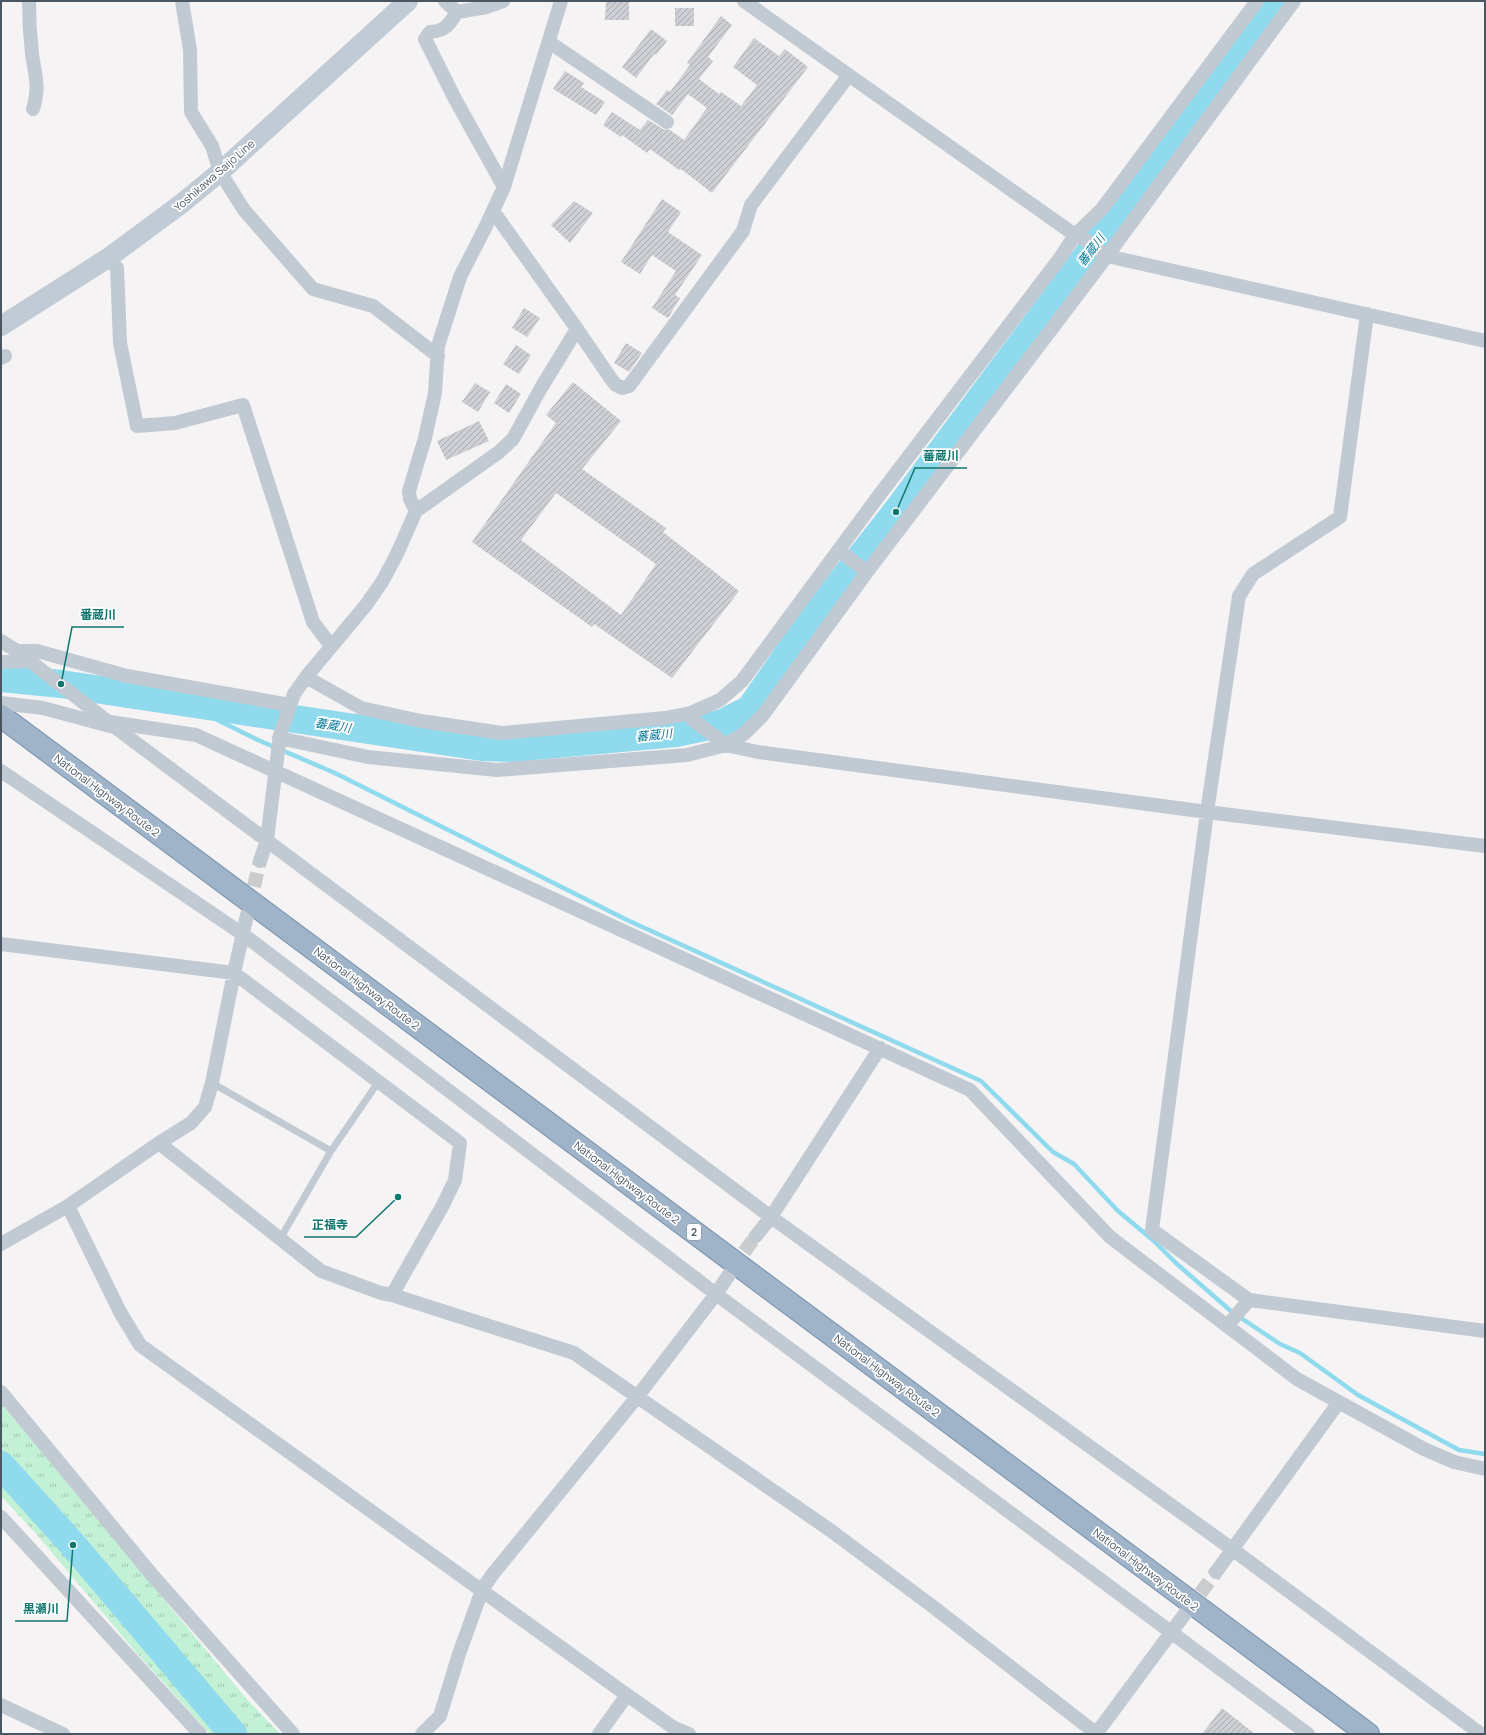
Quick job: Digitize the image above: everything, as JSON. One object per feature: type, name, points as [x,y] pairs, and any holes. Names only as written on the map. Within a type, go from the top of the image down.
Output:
[{"type":"highway","name":"National Highway Route 2","points":[[1,716],[1368,1734]]},
{"type":"main road","name":"Yoshikawa Saijo Line","points":[[1,326],[108,258],[181,204],[220,172],[408,1]]},
{"type":"street","points":[[29,1],[28,24],[37,78],[37,96],[33,109]]},
{"type":"street","points":[[182,1],[190,50],[191,112],[212,146],[220,172],[244,210],[313,289],[373,306],[438,356]]},
{"type":"street","points":[[445,1],[457,12]]},
{"type":"street","points":[[457,12],[488,7],[503,1]]},
{"type":"street","points":[[416,511],[410,499],[409,491],[425,438],[435,393],[438,346],[460,277],[504,187],[561,1]]},
{"type":"street","points":[[744,1],[1107,255],[1485,342]]},
{"type":"street","points":[[306,677],[361,708],[421,721],[502,733],[665,718],[692,717],[720,700],[742,681],[842,553],[877,498],[1060,258],[1102,209],[1257,1]]},
{"type":"street","points":[[279,738],[368,757],[497,770],[687,755],[725,744],[745,733],[763,715],[867,571],[1107,255],[1294,1]]},
{"type":"street","points":[[457,12],[450,24],[440,31],[430,32],[425,39],[455,100],[504,187]]},
{"type":"street","points":[[549,42],[667,122]]},
{"type":"street","points":[[493,211],[577,329],[610,380],[622,388],[628,386],[746,228],[751,205],[849,75]]},
{"type":"street","points":[[108,258],[117,268],[120,343],[137,426],[175,423],[243,405],[313,622],[331,646]]},
{"type":"street","points":[[1367,314],[1340,517],[1253,574],[1239,596],[1207,812],[1152,1230],[1249,1300],[1485,1331]]},
{"type":"street","points":[[260,861],[267,840],[279,738],[294,694],[331,646],[366,605],[382,582],[396,556],[416,511],[510,442],[577,329]]},
{"type":"street","points":[[842,553],[867,571]]},
{"type":"street","points":[[1,641],[17,651],[112,724],[770,1217],[1232,1549],[1481,1734]]},
{"type":"street","points":[[17,651],[37,651],[127,676],[289,707]]},
{"type":"street","points":[[1,662],[29,661]]},
{"type":"street","points":[[1,704],[43,708],[112,724],[196,735],[970,1090],[1110,1237],[1297,1379],[1424,1449],[1454,1462],[1485,1469]]},
{"type":"street","points":[[692,717],[725,744],[758,752],[1207,812],[1485,846]]},
{"type":"street","points":[[1,771],[244,935],[716,1294],[1308,1734]]},
{"type":"street","points":[[1,1244],[68,1206],[159,1143],[191,1123],[205,1107],[212,1083],[234,974],[248,915]]},
{"type":"street","points":[[1,944],[234,974],[460,1143],[455,1180],[392,1295]]},
{"type":"street","points":[[755,1237],[770,1217],[880,1048]]},
{"type":"street","points":[[159,1143],[321,1271],[381,1293],[392,1295],[574,1353],[830,1530],[932,1606],[1096,1734],[1187,1611]]},
{"type":"street","points":[[68,1206],[120,1312],[140,1345],[627,1695],[674,1728],[689,1734]]},
{"type":"street","points":[[422,1734],[440,1716],[459,1654],[482,1590],[492,1575],[637,1397],[716,1294],[732,1270]]},
{"type":"street","points":[[1227,1326],[1249,1300]]},
{"type":"street","points":[[1,1392],[153,1576],[293,1734]]},
{"type":"street","points":[[1216,1572],[1339,1402]]},
{"type":"street","points":[[1,1517],[200,1734]]},
{"type":"street","points":[[599,1734],[627,1695]]},
{"type":"street","points":[[1,1705],[63,1734]]},
{"type":"lane","points":[[280,1238],[331,1151],[379,1081]]},
{"type":"lane","points":[[212,1083],[331,1151]]},
{"type":"green space","points":[[1,1403],[245,1697],[280,1734],[210,1734],[134,1650],[38,1536],[1,1496]]},
{"type":"building","points":[[606,1],[629,1],[629,20],[605,20]]},
{"type":"building","points":[[675,8],[694,8],[694,26],[675,26]]},
{"type":"building","points":[[721,16],[732,25],[708,57],[713,61],[699,79],[719,94],[721,92],[741,106],[757,85],[733,67],[754,38],[779,56],[785,49],[808,67],[712,193],[681,169],[679,170],[650,149],[647,153],[622,135],[621,137],[603,125],[612,112],[640,130],[648,120],[663,129],[670,130],[684,140],[707,108],[688,94],[672,115],[656,104],[667,90],[670,92],[690,65],[687,63]]},
{"type":"building","points":[[651,29],[667,41],[656,55],[654,54],[636,78],[622,67]]},
{"type":"building","points":[[565,71],[584,83],[581,87],[605,102],[596,115],[553,89]]},
{"type":"building","points":[[662,199],[681,212],[668,232],[702,255],[675,295],[680,298],[668,318],[652,308],[676,271],[652,255],[640,274],[621,262]]},
{"type":"building","points":[[574,201],[593,213],[570,243],[551,225]]},
{"type":"building","points":[[524,308],[540,318],[527,337],[512,328]]},
{"type":"building","points":[[626,343],[642,353],[629,372],[614,363]]},
{"type":"building","points":[[516,345],[531,355],[519,374],[503,364]]},
{"type":"building","points":[[573,382],[621,421],[582,469],[666,528],[663,532],[739,591],[672,678],[594,624],[592,627],[472,542],[556,423],[546,415]],"holes":[[[556,493],[656,564],[621,615],[521,540]]]},
{"type":"building","points":[[475,383],[490,392],[478,412],[462,402]]},
{"type":"building","points":[[506,384],[521,394],[509,413],[494,403]]},
{"type":"building","points":[[479,421],[489,441],[446,460],[437,441]]},
{"type":"building","points":[[1222,1708],[1255,1734],[1202,1734]]},
{"type":"waterway","name":"蕃蔵川","points":[[1,678],[61,684],[482,747],[512,748],[676,733],[723,723],[750,709],[813,618],[896,512],[1277,1]]},
{"type":"waterway","points":[[179,701],[258,740],[335,773],[627,920],[981,1081],[1053,1152],[1074,1164],[1118,1211],[1154,1241],[1177,1264],[1232,1312],[1280,1344],[1300,1353],[1358,1395],[1459,1450],[1485,1454]]},
{"type":"waterway","points":[[1,1465],[73,1545],[233,1734]]},
{"type":"tunnel","points":[[249,907],[260,861]]},
{"type":"tunnel","points":[[732,1269],[755,1237]]},
{"type":"tunnel","points":[[1188,1610],[1216,1572]]},
{"type":"place","name":"蕃蔵川","points":[[896,512]]},
{"type":"place","name":"番蔵川","points":[[61,684]]},
{"type":"place","name":"正福寺","points":[[398,1197]]},
{"type":"place","name":"黒瀬川","points":[[73,1545]]}]
